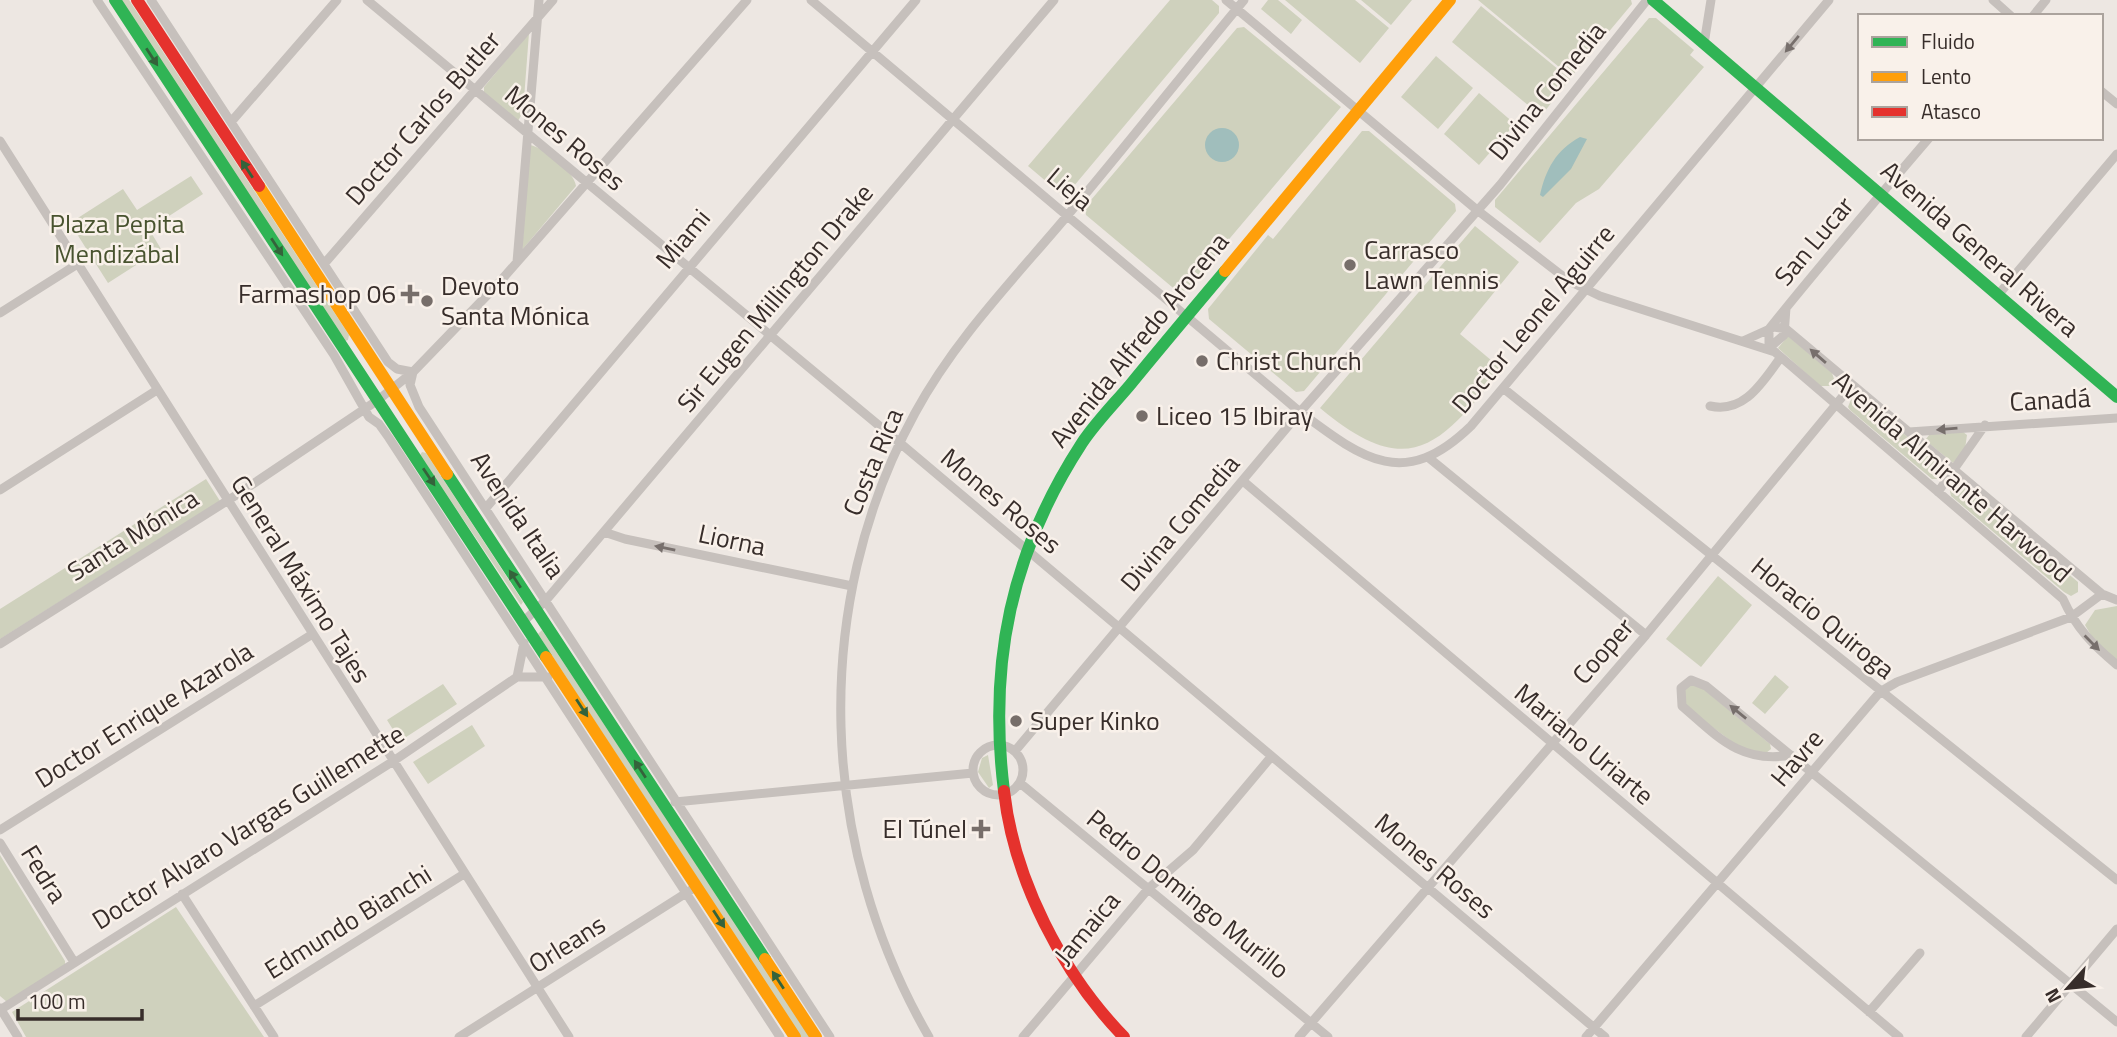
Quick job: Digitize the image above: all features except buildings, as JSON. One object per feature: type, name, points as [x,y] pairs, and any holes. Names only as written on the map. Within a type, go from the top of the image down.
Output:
[{"type":"main road","name":"Avenida Italia","points":[[115,0],[224,178],[339,352],[378,400],[565,682],[600,748],[692,890],[795,1037]]},
{"type":"main road","name":"Avenida Italia","points":[[137,0],[363,334],[391,390],[816,1037]]},
{"type":"main road","name":"Avenida Alfredo Arocena","points":[[1124,1037],[1074,976],[1025,877],[1003,795],[998,744],[1000,652],[1011,595],[1025,549],[1043,508],[1073,456],[1186,315],[1450,0]]},
{"type":"main road","name":"Avenida General Rivera","points":[[1653,0],[2117,397]]},
{"type":"main road","points":[[339,352],[352,352],[378,384],[391,390]]},
{"type":"main road","points":[[378,400],[390,405],[426,443]]},
{"type":"street","name":"Avenida Italia","points":[[97,0],[224,178]]},
{"type":"street","name":"Avenida Italia","points":[[151,0],[324,264],[349,313]]},
{"type":"street","points":[[230,122],[337,0]]},
{"type":"street","name":"Mones Roses","points":[[367,0],[901,443],[1605,1037]]},
{"type":"street","points":[[517,262],[539,0]]},
{"type":"street","name":"Doctor Carlos Butler","points":[[324,264],[553,0]]},
{"type":"street","name":"Santa Mónica","points":[[0,644],[364,410],[414,372],[587,184],[747,0]]},
{"type":"street","name":"Lieja","points":[[811,0],[1300,412]]},
{"type":"street","name":"Miami","points":[[486,508],[916,0]]},
{"type":"street","name":"Sir Eugen Millington Drake","points":[[524,621],[547,599],[1054,0]]},
{"type":"street","name":"Avenida Almirante Harwood","points":[[1226,0],[1477,210],[1569,281],[1586,289],[1769,348],[1781,356],[2063,598],[2071,617],[2088,641],[2117,665]]},
{"type":"street","name":"Costa Rica","points":[[929,1037],[898,979],[875,922],[858,866],[843,785],[840,697],[852,586],[872,514],[901,443],[938,373],[983,314],[1244,0]]},
{"type":"street","name":"Divina Comedia","points":[[1015,751],[1300,412],[1477,210],[1647,0]]},
{"type":"street","points":[[1704,44],[1711,0]]},
{"type":"street","name":"Doctor Leonel Aguirre","points":[[1429,458],[1456,441],[1503,388],[1829,0]]},
{"type":"street","points":[[1993,0],[2009,14]]},
{"type":"street","points":[[2035,14],[2046,0]]},
{"type":"street","points":[[2103,93],[2117,104]]},
{"type":"street","name":"San Lucar","points":[[1769,329],[1926,140]]},
{"type":"street","name":"General Máximo Tajes","points":[[0,141],[76,265],[569,1037]]},
{"type":"street","points":[[1998,295],[2117,154]]},
{"type":"street","points":[[0,313],[76,265]]},
{"type":"street","name":"San Lucar","points":[[1769,348],[1781,340],[1786,329],[1786,308]]},
{"type":"street","points":[[1769,329],[1769,348]]},
{"type":"street","points":[[1743,341],[1769,329],[1786,329]]},
{"type":"street","name":"Avenida Almirante Harwood","points":[[1786,329],[2102,594],[2117,600]]},
{"type":"street","name":"Avenida Italia","points":[[363,334],[392,366],[414,372],[410,385],[419,407],[547,599],[830,1037]]},
{"type":"street","points":[[339,352],[363,334]]},
{"type":"street","name":"Avenida Italia","points":[[339,352],[364,410],[389,438],[547,677],[600,748]]},
{"type":"street","points":[[1710,406],[1723,409],[1743,401],[1781,356]]},
{"type":"street","name":"Cooper","points":[[1299,1037],[1646,635],[1852,385]]},
{"type":"street","name":"Horacio Quiroga","points":[[1503,388],[2117,880]]},
{"type":"street","points":[[0,490],[157,390]]},
{"type":"street","points":[[1300,412],[1346,446],[1377,460],[1429,458],[1646,635]]},
{"type":"street","name":"Canadá","points":[[1909,432],[2117,418]]},
{"type":"street","name":"Canadá","points":[[1938,492],[1955,472],[1957,464],[1985,425]]},
{"type":"street","points":[[412,453],[426,443]]},
{"type":"street","name":"Mariano Uriarte","points":[[1243,481],[1899,1037]]},
{"type":"street","name":"Liorna","points":[[604,532],[852,586]]},
{"type":"street","name":"Havre","points":[[1586,1037],[1880,692],[1897,682],[2071,617],[2102,594]]},
{"type":"street","points":[[524,621],[524,643],[517,677],[547,677],[565,682]]},
{"type":"street","name":"Doctor Enrique Azarola","points":[[0,830],[311,635]]},
{"type":"street","name":"Doctor Alvaro Vargas Guillemette","points":[[0,1009],[392,762],[517,677]]},
{"type":"street","points":[[1791,755],[1747,754],[1728,746],[1682,706],[1681,688],[1691,680],[1698,681],[1813,772],[2117,1022]]},
{"type":"street","points":[[624,744],[635,736]]},
{"type":"street","points":[[998,744],[1015,751],[1023,766],[1020,783],[1003,795],[983,790],[973,773],[977,755],[986,747],[998,744]]},
{"type":"street","name":"Jamaica","points":[[1023,1037],[1149,888],[1193,850],[1271,757]]},
{"type":"street","points":[[663,804],[973,773]]},
{"type":"street","name":"Pedro Domingo Murillo","points":[[1020,783],[1328,1037]]},
{"type":"street","name":"Fedra","points":[[0,844],[74,962]]},
{"type":"street","name":"Edmundo Bianchi","points":[[254,1006],[464,874]]},
{"type":"street","name":"Avenida Italia","points":[[692,890],[780,1037]]},
{"type":"street","name":"Orleans","points":[[459,1037],[692,890]]},
{"type":"street","points":[[183,894],[274,1037]]},
{"type":"street","points":[[2026,1037],[2117,929]]},
{"type":"street","points":[[1870,1012],[1920,953]]},
{"type":"street","points":[[0,1009],[18,1037]]},
{"type":"green space","points":[[120,0],[129,0],[349,335],[348,340],[345,341]]},
{"type":"green space","points":[[1170,0],[1212,0],[1219,6],[1219,13],[1068,193],[1061,194],[1028,166]]},
{"type":"green space","points":[[1268,0],[1278,0],[1302,20],[1291,34],[1261,9]]},
{"type":"green space","points":[[1285,0],[1355,0],[1389,28],[1360,63]]},
{"type":"green space","points":[[1361,0],[1412,0],[1391,25]]},
{"type":"green space","points":[[1478,0],[1631,0],[1632,4],[1571,77]]},
{"type":"green space","points":[[1481,6],[1570,79],[1541,116],[1452,42]]},
{"type":"green space","points":[[1649,18],[1656,18],[1694,50],[1690,55],[1704,67],[1599,189],[1576,203],[1540,243],[1495,207],[1495,200]]},
{"type":"green space","points":[[1244,27],[1341,107],[1186,290],[1178,292],[1086,215],[1085,207],[1237,28]]},
{"type":"green space","points":[[529,33],[523,112],[518,121],[484,93],[484,87]]},
{"type":"green space","points":[[1436,56],[1473,88],[1438,129],[1401,97]]},
{"type":"green space","points":[[1479,93],[1515,124],[1479,165],[1444,134]]},
{"type":"green space","name":"Carrasco Lawn Tennis","points":[[1362,131],[1369,131],[1455,204],[1456,211],[1304,391],[1296,392],[1209,319],[1208,309],[1268,235],[1273,239]]},
{"type":"green space","points":[[530,145],[558,161],[570,174],[576,186],[522,250]]},
{"type":"green space","name":"Plaza Pepita Mendizábal","points":[[191,176],[203,194],[149,229],[161,249],[108,283],[70,223],[123,189],[137,210]]},
{"type":"green space","points":[[1475,226],[1519,262],[1460,334],[1498,366],[1505,366],[1462,416],[1443,433],[1423,445],[1402,449],[1379,445],[1352,431],[1320,408]]},
{"type":"green space","points":[[1788,336],[1832,373],[1834,379],[1830,386],[1820,386],[1778,348]]},
{"type":"green space","points":[[1852,397],[1863,399],[1943,467],[1945,475],[1942,479],[1932,479],[1850,410],[1848,407]]},
{"type":"green space","points":[[1963,432],[1967,435],[1965,449],[1953,463],[1925,440],[1930,434]]},
{"type":"green space","points":[[422,452],[426,453],[523,602],[521,605],[420,455]]},
{"type":"green space","points":[[206,479],[220,501],[0,639],[0,609]]},
{"type":"green space","points":[[1956,480],[2078,582],[2078,592],[2071,596],[2064,592],[1951,496],[1949,486]]},
{"type":"green space","points":[[1718,576],[1752,605],[1701,667],[1666,639]]},
{"type":"green space","points":[[2117,606],[2117,660],[2095,642],[2085,625],[2095,610]]},
{"type":"green space","points":[[542,630],[810,1037],[801,1037],[538,634]]},
{"type":"green space","points":[[1775,675],[1789,687],[1765,714],[1752,703]]},
{"type":"green space","points":[[443,684],[457,704],[400,741],[387,720]]},
{"type":"green space","points":[[1690,684],[1701,687],[1770,744],[1771,749],[1766,753],[1743,750],[1683,705],[1681,691]]},
{"type":"green space","points":[[472,725],[485,746],[428,784],[413,762]]},
{"type":"green space","points":[[988,755],[993,785],[989,788],[978,772],[982,758]]},
{"type":"green space","points":[[0,855],[65,961],[65,965],[7,1002],[0,996]]},
{"type":"green space","points":[[176,907],[264,1037],[26,1037],[12,1012]]},
{"type":"water","points":[[1222,128],[1234,133],[1239,145],[1234,157],[1222,162],[1210,157],[1205,145],[1210,133]]},
{"type":"water","points":[[1580,137],[1587,139],[1571,169],[1543,197],[1540,195],[1542,186],[1553,161],[1564,148]]},
{"type":"traffic: fast","points":[[115,0],[546,657]]},
{"type":"traffic: fast","points":[[1653,0],[2117,397]]},
{"type":"traffic: fast","points":[[1004,791],[999,698],[1003,653],[1010,610],[1038,525],[1087,435],[1225,271]]},
{"type":"traffic: fast","points":[[447,474],[765,959]]},
{"type":"traffic: slow","points":[[1225,271],[1450,0]]},
{"type":"traffic: slow","points":[[259,186],[447,474]]},
{"type":"traffic: slow","points":[[546,657],[795,1037]]},
{"type":"traffic: slow","points":[[765,959],[816,1037]]},
{"type":"traffic: jam","points":[[137,0],[259,186]]},
{"type":"traffic: jam","points":[[1004,791],[1018,858],[1044,923],[1080,984],[1124,1037]]},
{"type":"place","name":"Carrasco Lawn Tennis","points":[[1350,265]]},
{"type":"place","name":"Farmashop 06","points":[[410,294]]},
{"type":"place","name":"Devoto Santa Mónica","points":[[427,301]]},
{"type":"place","name":"Christ Church","points":[[1202,361]]},
{"type":"place","name":"Liceo 15 Ibiray","points":[[1142,416]]},
{"type":"place","name":"Super Kinko","points":[[1016,721]]},
{"type":"place","name":"El Túnel","points":[[981,829]]}]
